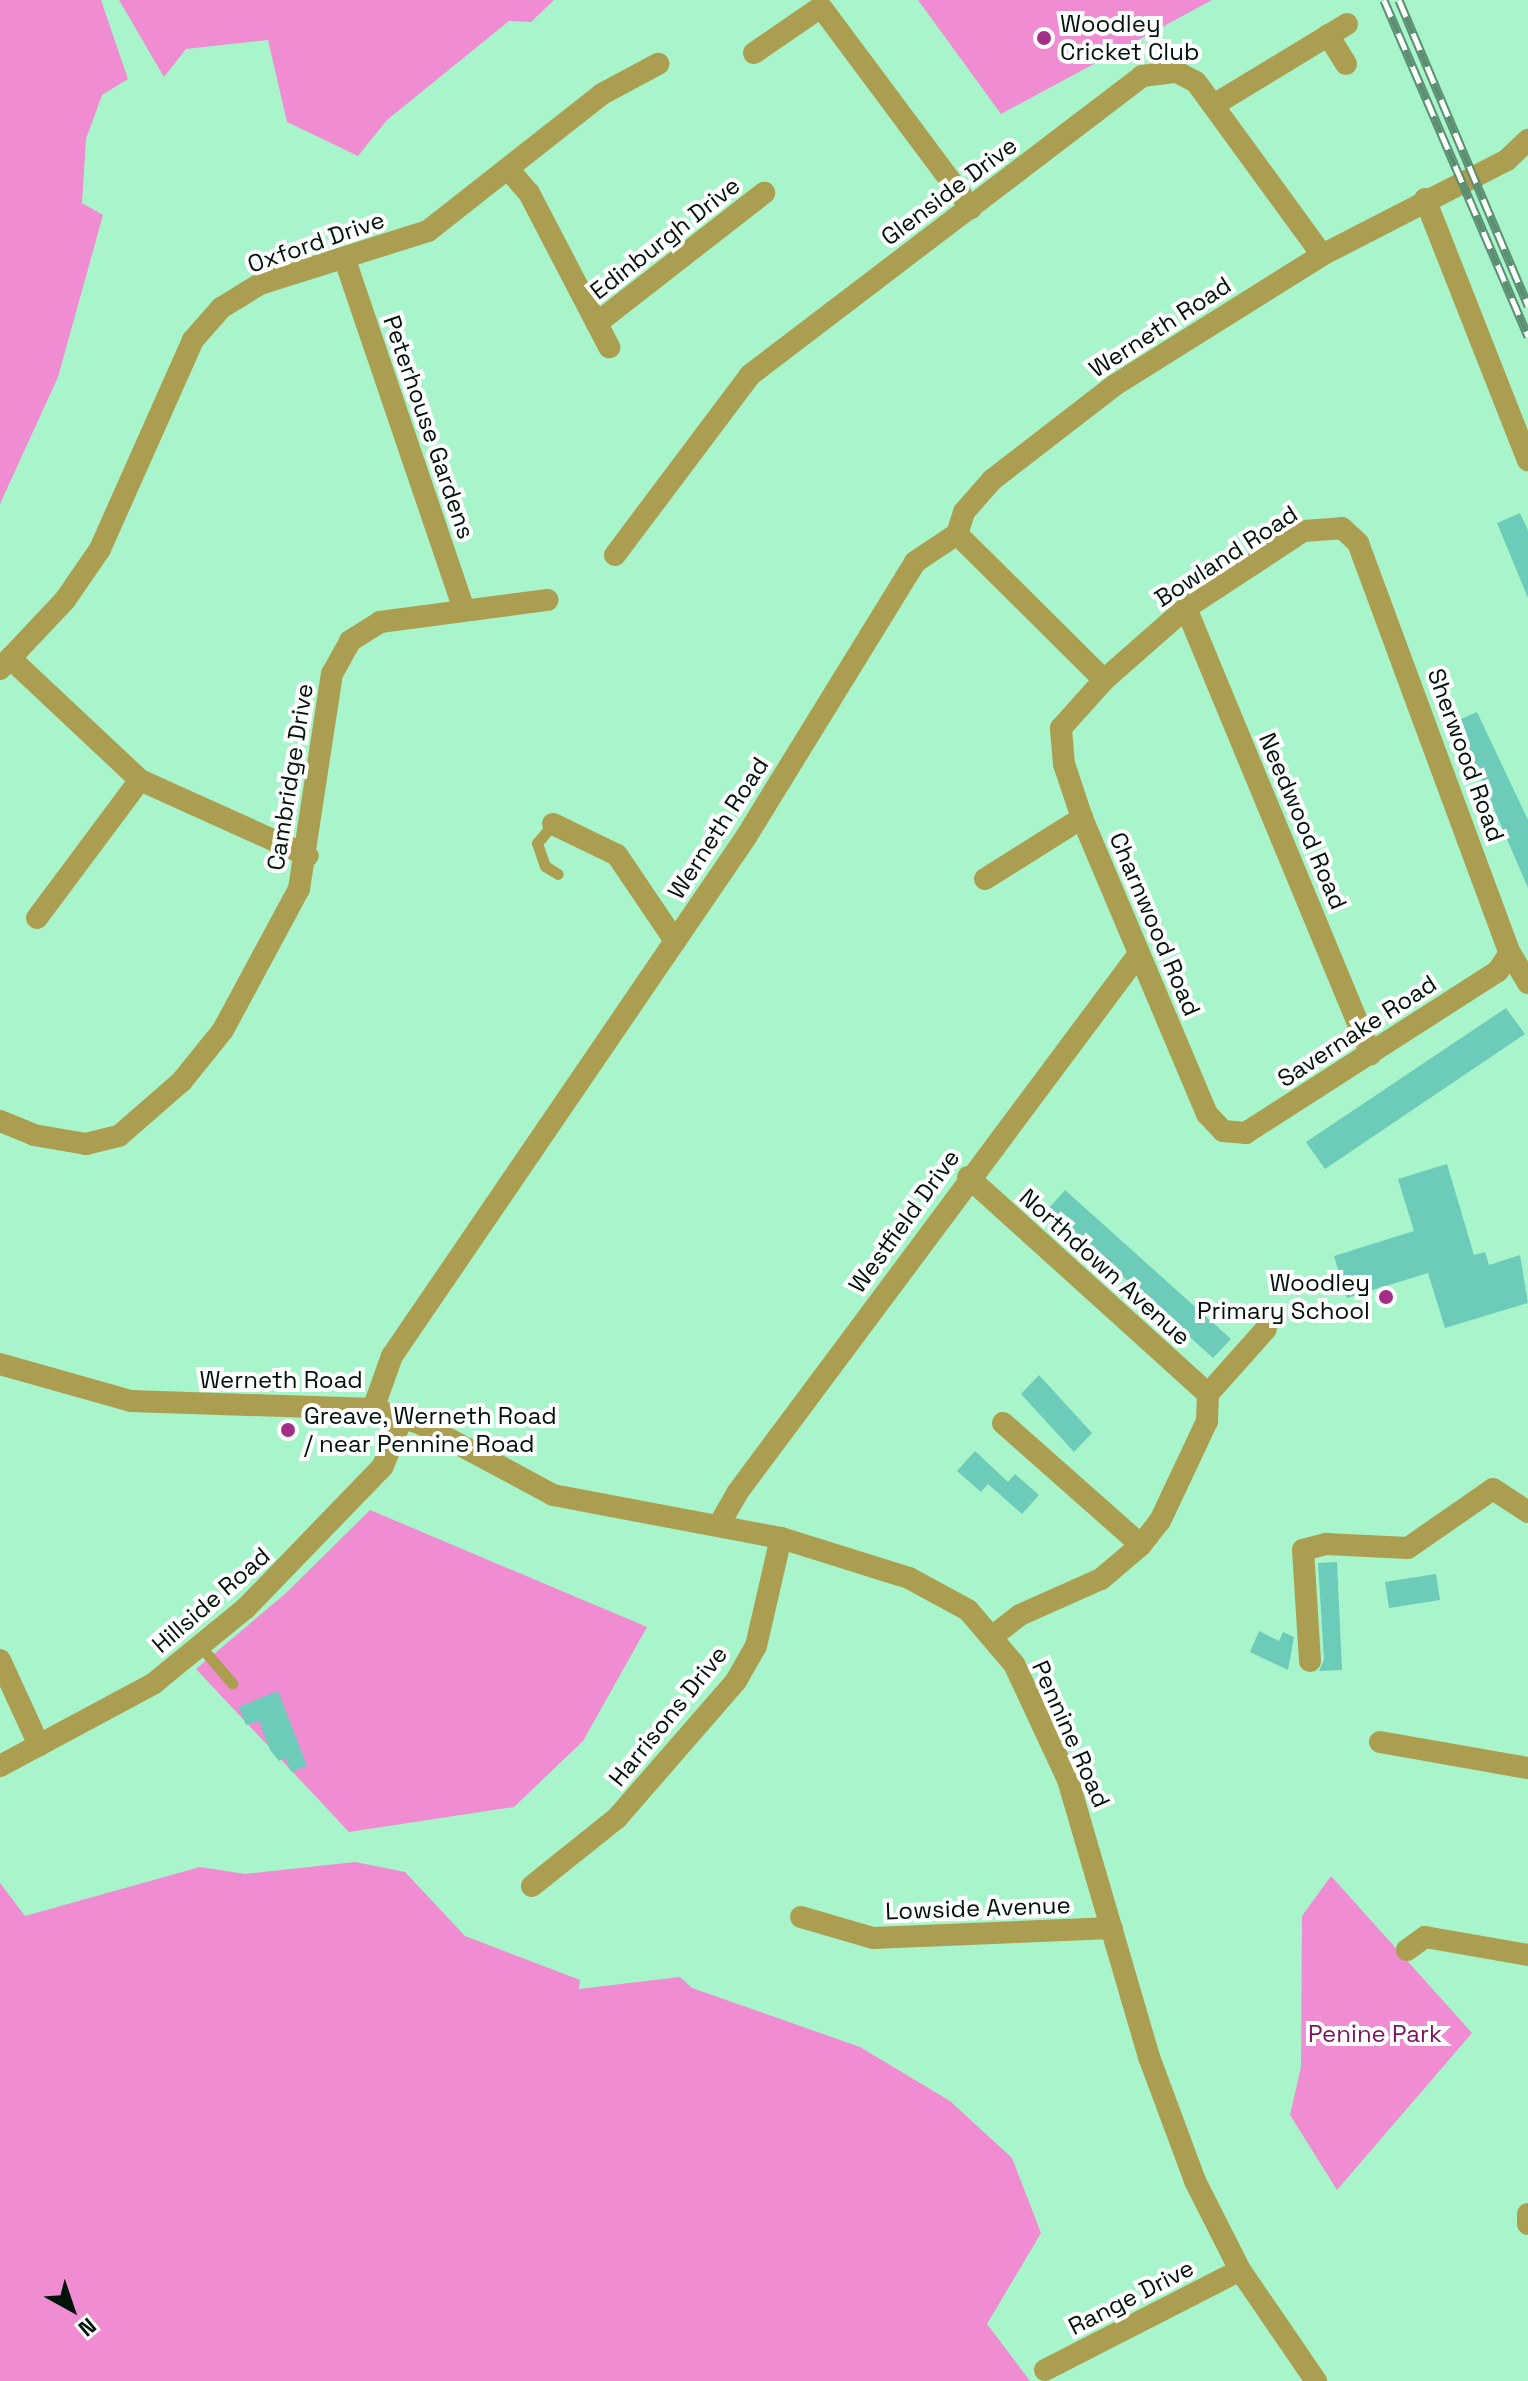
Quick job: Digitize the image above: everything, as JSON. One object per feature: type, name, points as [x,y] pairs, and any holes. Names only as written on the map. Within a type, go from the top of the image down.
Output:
[{"type":"street","points":[[754,53],[821,7],[971,208]]},
{"type":"street","points":[[1217,103],[1338,30],[1346,64]]},
{"type":"street","name":"Oxford Drive","points":[[5,664],[65,600],[100,549],[202,329],[221,308],[260,284],[345,260],[428,231],[602,94],[658,64]]},
{"type":"street","name":"Glenside Drive","points":[[615,555],[750,375],[1142,76],[1177,72],[1217,103],[1322,255]]},
{"type":"street","name":"Werneth Road","points":[[0,1364],[131,1401],[373,1409],[392,1356],[675,941],[915,562],[957,534],[976,496],[1052,431],[1322,255],[1425,199],[1507,160],[1528,140]]},
{"type":"street","name":"Edinburgh Drive","points":[[508,169],[529,193],[609,347]]},
{"type":"street","name":"Edinburgh Drive","points":[[597,323],[764,193]]},
{"type":"street","points":[[1425,199],[1528,460]]},
{"type":"street","name":"Peterhouse Gardens","points":[[345,260],[464,610]]},
{"type":"street","name":"Bowland Road","points":[[1061,728],[1104,680],[1186,608],[1303,531],[1342,528],[1358,543]]},
{"type":"street","points":[[957,534],[1104,680]]},
{"type":"street","name":"Sherwood Road","points":[[1358,543],[1510,953],[1528,983]]},
{"type":"street","name":"Cambridge Drive","points":[[0,1121],[34,1135],[86,1144],[119,1136],[155,1107],[223,1030],[299,889],[308,856],[332,674],[350,641],[380,622],[548,600]]},
{"type":"street","name":"Needwood Road","points":[[1186,608],[1371,1054]]},
{"type":"street","points":[[5,664],[140,780],[308,856]]},
{"type":"street","name":"Charnwood Road","points":[[1061,728],[1064,764],[1082,818],[1207,1114],[1223,1131]]},
{"type":"street","points":[[37,918],[91,853],[140,780]]},
{"type":"street","points":[[985,879],[1082,818]]},
{"type":"street","points":[[553,824],[617,855],[675,941]]},
{"type":"street","name":"Savernake Road","points":[[1223,1131],[1246,1133],[1498,971],[1510,953]]},
{"type":"street","name":"Westfield Drive","points":[[720,1523],[968,1177],[1138,955]]},
{"type":"street","name":"Northdown Avenue","points":[[968,1177],[1208,1394]]},
{"type":"street","points":[[993,1636],[1020,1615],[1101,1579],[1141,1545],[1160,1521],[1207,1421],[1208,1394],[1266,1329]]},
{"type":"street","name":"Pennine Road","points":[[373,1409],[402,1418],[553,1495],[615,1511],[720,1523],[781,1538],[941,1592],[993,1636],[1028,1691],[1068,1780],[1171,2124],[1240,2270],[1316,2381]]},
{"type":"street","name":"Hillside Road","points":[[0,1766],[153,1684],[201,1647],[342,1515],[383,1466],[402,1418]]},
{"type":"street","points":[[1003,1423],[1141,1545]]},
{"type":"street","points":[[1310,1661],[1303,1550],[1326,1544],[1408,1548],[1493,1489],[1528,1512]]},
{"type":"street","name":"Harrisons Drive","points":[[532,1886],[617,1818],[736,1681],[756,1646],[781,1538]]},
{"type":"street","points":[[0,1660],[39,1745]]},
{"type":"street","points":[[1380,1742],[1528,1768]]},
{"type":"street","name":"Lowside Avenue","points":[[801,1917],[873,1938],[1112,1928]]},
{"type":"street","points":[[1407,1950],[1425,1937],[1528,1955]]},
{"type":"street","points":[[1528,2214],[1528,2224]]},
{"type":"street","name":"Range Drive","points":[[1045,2370],[1240,2270]]},
{"type":"lane","points":[[553,824],[537,843],[545,866],[558,874]]},
{"type":"lane","points":[[201,1647],[232,1683]]},
{"type":"green space","points":[[0,0],[101,0],[128,79],[102,95],[86,139],[82,203],[103,215],[58,377],[0,504]]},
{"type":"green space","points":[[119,0],[554,0],[531,22],[509,21],[387,120],[358,156],[287,122],[268,40],[186,49],[164,77]]},
{"type":"green space","name":"Woodley Cricket Club","points":[[918,0],[1212,0],[1001,114]]},
{"type":"green space","points":[[370,1510],[647,1627],[583,1741],[514,1807],[349,1832],[196,1669],[285,1594]]},
{"type":"green space","points":[[355,1862],[405,1872],[465,1936],[580,1980],[579,1989],[680,1977],[692,1988],[860,2047],[950,2101],[1012,2158],[1041,2233],[987,2324],[1030,2381],[0,2381],[0,1883],[25,1916],[200,1867],[245,1874]]},
{"type":"green space","name":"Penine Park","points":[[1331,1876],[1472,2033],[1337,2190],[1290,2115],[1301,2067],[1302,1916]]},
{"type":"building","points":[[1520,513],[1528,530],[1528,598],[1497,523]]},
{"type":"building","points":[[1477,712],[1528,820],[1528,888],[1456,721]]},
{"type":"building","points":[[1506,1008],[1525,1034],[1325,1169],[1306,1142]]},
{"type":"building","points":[[1447,1164],[1474,1255],[1485,1252],[1489,1265],[1520,1255],[1528,1303],[1445,1328],[1428,1273],[1347,1298],[1334,1256],[1414,1231],[1398,1179]]},
{"type":"building","points":[[1065,1190],[1231,1339],[1213,1358],[1048,1209]]},
{"type":"building","points":[[1039,1375],[1092,1433],[1074,1452],[1021,1394]]},
{"type":"building","points":[[975,1451],[1008,1482],[1015,1474],[1039,1495],[1022,1514],[988,1484],[981,1492],[957,1471]]},
{"type":"building","points":[[1337,1562],[1342,1670],[1319,1671],[1324,1660],[1318,1563]]},
{"type":"building","points":[[1436,1574],[1440,1600],[1389,1608],[1385,1582]]},
{"type":"building","points":[[1259,1631],[1279,1641],[1283,1632],[1294,1637],[1288,1670],[1250,1652]]},
{"type":"building","points":[[278,1691],[307,1766],[291,1772],[285,1758],[279,1761],[270,1750],[259,1721],[246,1725],[239,1707]]},
{"type":"railway","points":[[1384,0],[1528,336]]},
{"type":"railway","points":[[1399,0],[1528,306]]},
{"type":"place","name":"Woodley Cricket Club","points":[[1044,38]]},
{"type":"place","name":"Woodley Primary School","points":[[1386,1297]]},
{"type":"place","name":"Greave, Werneth Road / near Pennine Road","points":[[288,1430]]}]
